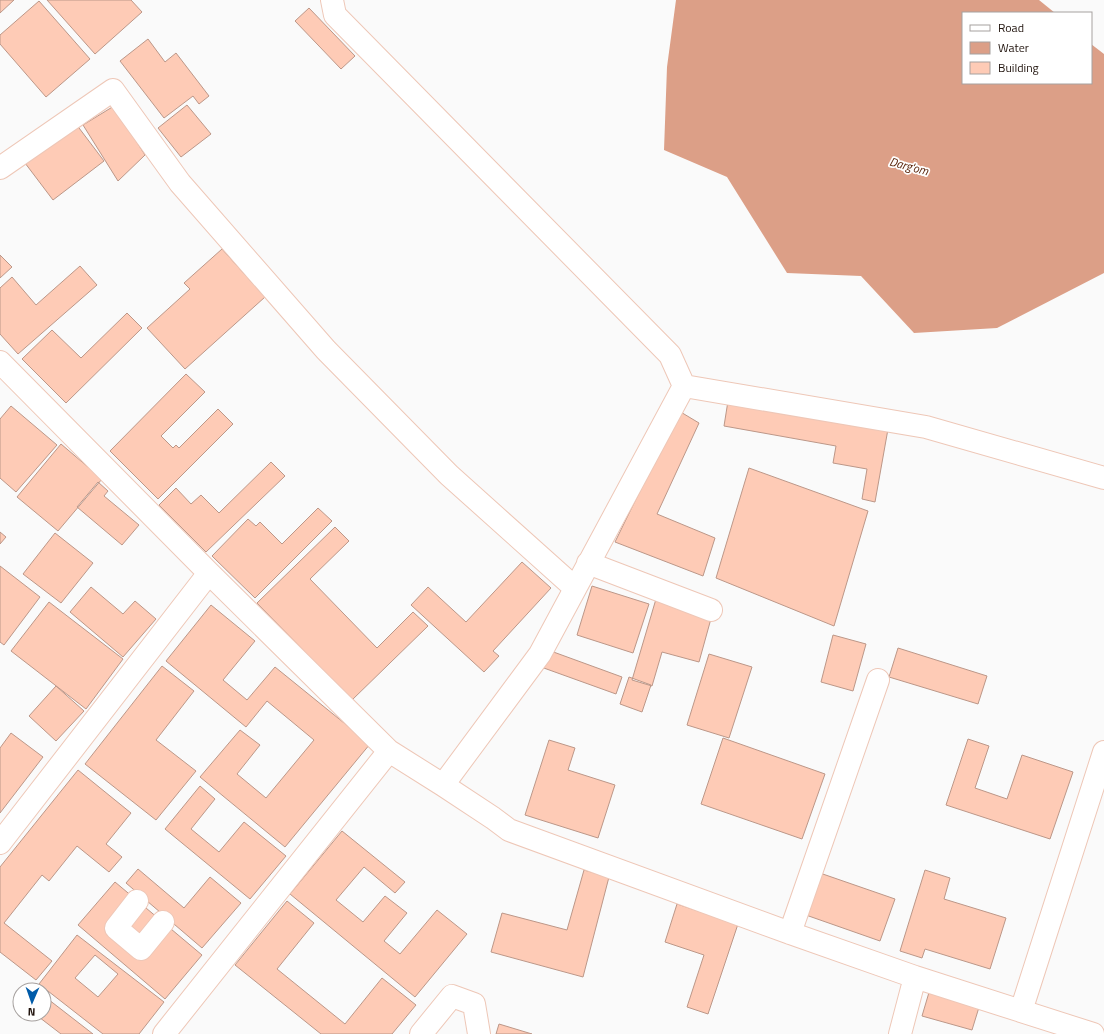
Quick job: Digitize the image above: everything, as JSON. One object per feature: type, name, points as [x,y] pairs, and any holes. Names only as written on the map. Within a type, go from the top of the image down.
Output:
[{"type":"street","points":[[332,0],[335,15],[670,355],[684,386]]},
{"type":"street","points":[[0,168],[113,90],[180,183],[326,350],[449,475],[575,588]]},
{"type":"street","points":[[3,373],[209,573],[389,751],[443,785],[509,830],[915,977],[1093,1034]]},
{"type":"street","points":[[684,386],[926,427],[1104,478]]},
{"type":"street","points":[[443,785],[540,654],[684,386]]},
{"type":"street","points":[[588,563],[711,610]]},
{"type":"street","points":[[0,843],[209,573]]},
{"type":"street","points":[[790,933],[878,680]]},
{"type":"street","points":[[164,1034],[389,751]]},
{"type":"street","points":[[1021,1011],[1104,752]]},
{"type":"street","points":[[137,901],[116,928],[141,948],[163,922]]},
{"type":"street","points":[[900,1034],[915,977]]},
{"type":"street","points":[[421,1034],[452,996],[474,1004],[480,1034]]},
{"type":"water","name":"Darg'om","points":[[676,0],[1039,0],[1054,12],[962,12],[962,84],[1092,84],[1092,45],[1104,54],[1104,273],[997,328],[914,333],[861,276],[787,273],[727,177],[664,150],[667,67]]},
{"type":"building","points":[[0,0],[14,0],[0,13]]},
{"type":"building","points":[[47,0],[131,0],[142,12],[95,54]]},
{"type":"building","points":[[39,1],[90,59],[46,97],[0,44],[0,35]]},
{"type":"building","points":[[309,8],[355,56],[341,69],[295,21]]},
{"type":"building","points":[[148,39],[165,62],[176,53],[209,96],[199,104],[193,96],[164,118],[120,61]]},
{"type":"building","points":[[187,105],[211,134],[181,157],[158,128]]},
{"type":"building","points":[[114,106],[145,155],[118,181],[83,125]]},
{"type":"building","points":[[76,124],[104,161],[53,200],[25,163]]},
{"type":"building","points":[[222,249],[265,297],[185,369],[147,328],[190,289],[184,283]]},
{"type":"building","points":[[0,255],[12,267],[0,278]]},
{"type":"building","points":[[80,266],[97,285],[18,354],[0,334],[0,288],[12,277],[36,305]]},
{"type":"building","points":[[127,313],[142,328],[66,403],[22,359],[52,330],[81,358]]},
{"type":"building","points":[[186,374],[205,392],[161,436],[173,448],[176,445],[179,448],[218,409],[233,424],[158,499],[110,451]]},
{"type":"building","points":[[728,401],[888,429],[875,502],[862,499],[867,469],[833,463],[836,446],[724,426]]},
{"type":"building","points":[[11,406],[57,445],[16,492],[0,478],[0,419]]},
{"type":"building","points":[[679,411],[699,423],[657,514],[715,538],[703,576],[615,542]]},
{"type":"building","points":[[61,444],[102,479],[58,531],[17,497]]},
{"type":"building","points":[[271,462],[285,476],[206,552],[159,505],[176,488],[191,504],[201,495],[219,513]]},
{"type":"building","points":[[749,468],[868,511],[834,626],[716,578]]},
{"type":"building","points":[[98,482],[108,491],[104,496],[139,525],[122,545],[77,507]]},
{"type":"building","points":[[318,508],[332,521],[255,598],[212,556],[248,519],[256,526],[260,522],[282,544]]},
{"type":"building","points":[[335,527],[349,541],[310,579],[377,648],[413,612],[428,626],[352,700],[257,603]]},
{"type":"building","points":[[0,532],[6,537],[0,544]]},
{"type":"building","points":[[55,533],[93,563],[61,603],[23,574]]},
{"type":"building","points":[[522,562],[551,588],[493,651],[499,656],[484,672],[411,605],[428,587],[466,622]]},
{"type":"building","points":[[0,566],[40,597],[4,645],[0,642]]},
{"type":"building","points":[[592,586],[649,604],[633,653],[577,635]]},
{"type":"building","points":[[91,587],[123,614],[135,601],[156,619],[123,657],[70,612]]},
{"type":"building","points":[[656,599],[712,615],[699,662],[662,652],[652,686],[632,680]]},
{"type":"building","points":[[49,602],[123,659],[86,709],[11,651]]},
{"type":"building","points":[[211,605],[255,641],[223,680],[247,700],[275,667],[370,744],[285,847],[200,777],[240,730],[260,745],[237,774],[266,798],[314,740],[267,701],[246,727],[166,661]]},
{"type":"building","points":[[833,635],[866,644],[853,691],[821,682]]},
{"type":"building","points":[[898,648],[987,676],[978,704],[889,677]]},
{"type":"building","points":[[548,650],[622,677],[616,694],[541,667]]},
{"type":"building","points":[[709,654],[752,667],[729,738],[687,725]]},
{"type":"building","points":[[162,666],[194,691],[156,740],[196,771],[156,820],[85,764]]},
{"type":"building","points":[[629,677],[651,685],[642,712],[620,704]]},
{"type":"building","points":[[56,686],[84,711],[56,741],[29,716]]},
{"type":"building","points":[[11,733],[43,757],[0,813],[0,748]]},
{"type":"building","points":[[723,738],[825,774],[802,839],[701,804]]},
{"type":"building","points":[[968,739],[989,746],[975,788],[1007,799],[1022,755],[1073,772],[1050,839],[946,805]]},
{"type":"building","points":[[549,740],[575,748],[568,770],[615,785],[598,838],[525,815]]},
{"type":"building","points":[[78,770],[131,813],[106,844],[122,857],[109,872],[77,846],[49,881],[42,875],[4,923],[52,961],[36,980],[0,952],[0,867]]},
{"type":"building","points":[[200,786],[215,799],[191,829],[219,852],[244,822],[286,856],[250,899],[165,829]]},
{"type":"building","points":[[342,831],[405,882],[395,893],[364,867],[336,900],[363,922],[385,896],[407,913],[384,941],[400,954],[437,910],[467,934],[415,997],[290,894]]},
{"type":"building","points":[[138,869],[184,908],[210,877],[241,903],[202,948],[126,883]]},
{"type":"building","points":[[584,870],[609,877],[583,977],[491,952],[502,913],[567,930]]},
{"type":"building","points":[[925,870],[950,878],[944,899],[1006,918],[990,969],[925,949],[922,958],[900,951]]},
{"type":"building","points":[[817,872],[895,899],[880,941],[803,914]]},
{"type":"building","points":[[115,882],[202,955],[165,999],[78,925]]},
{"type":"building","points":[[287,901],[314,923],[277,969],[345,1024],[382,978],[416,1005],[392,1034],[321,1034],[235,965]]},
{"type":"building","points":[[677,904],[738,924],[708,1014],[687,1007],[704,955],[665,942]]},
{"type":"building","points":[[77,935],[164,1002],[139,1034],[103,1034],[52,994],[52,982],[41,982]],"holes":[[[95,955],[118,974],[98,997],[75,978]]]},
{"type":"building","points":[[930,989],[980,1004],[972,1030],[922,1016]]},
{"type":"building","points":[[52,1002],[93,1034],[61,1034],[45,1022],[52,1022]]},
{"type":"building","points":[[499,1024],[532,1034],[496,1034]]}]
